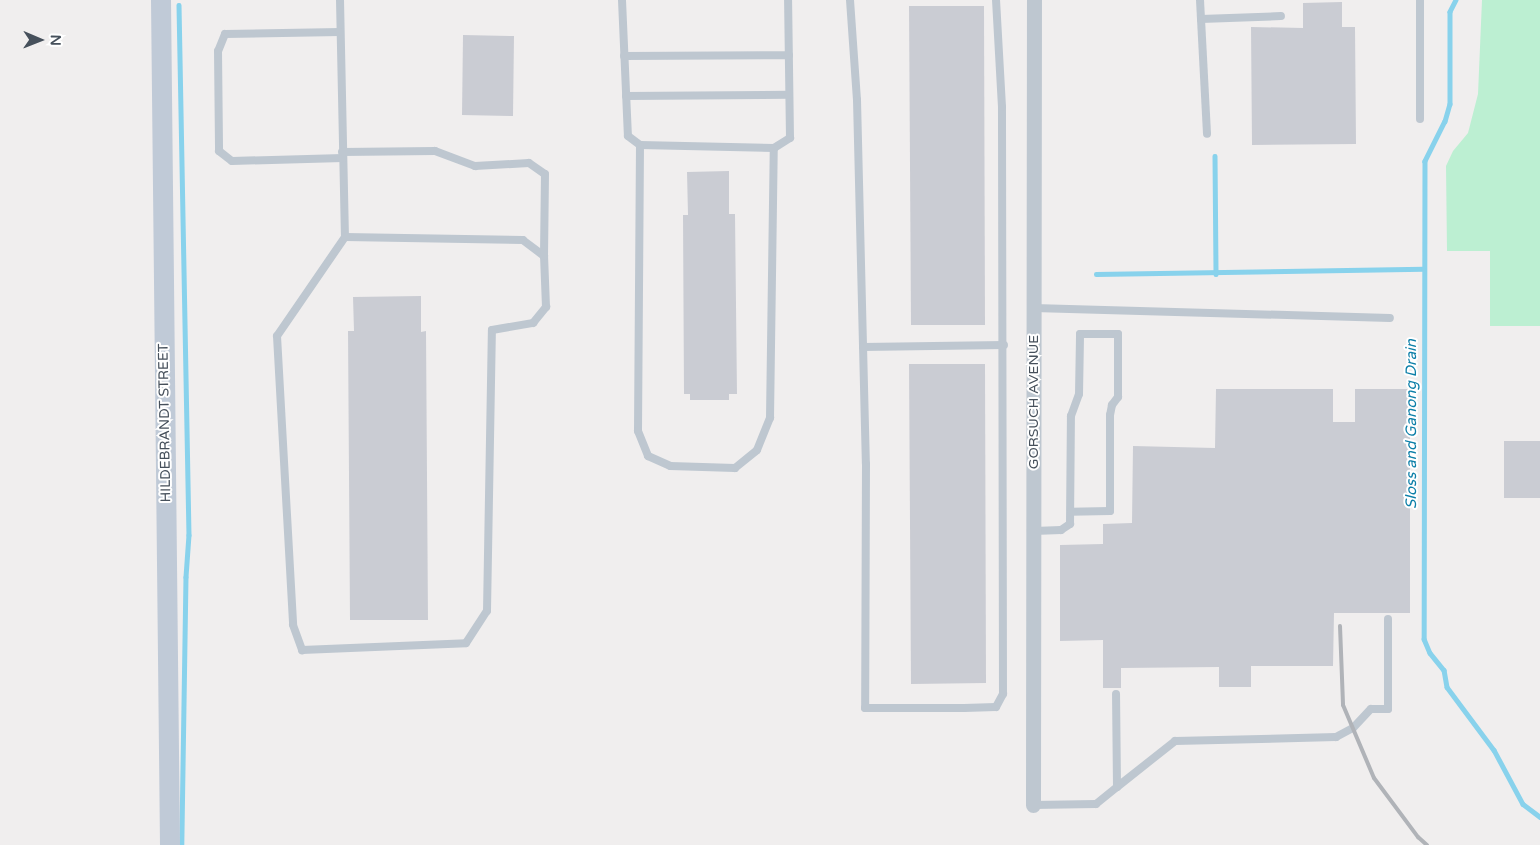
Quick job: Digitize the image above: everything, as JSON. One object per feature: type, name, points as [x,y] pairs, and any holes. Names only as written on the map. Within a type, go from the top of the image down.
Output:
[{"type":"street","name":"HILDEBRANDT STREET","points":[[161,0],[170,845]]},
{"type":"street","name":"GORSUCH AVENUE","points":[[1034,0],[1034,804]]},
{"type":"lane","points":[[340,0],[340,32],[343,155],[345,237],[277,336],[293,625],[302,650],[466,643],[487,611],[492,330],[533,323],[546,307],[544,256],[545,174],[529,163],[475,166],[436,151],[343,155],[232,161],[219,151],[218,52],[225,34],[340,32]]},
{"type":"lane","points":[[622,0],[628,136],[640,145],[774,148],[790,138],[788,0]]},
{"type":"lane","points":[[850,0],[857,100],[866,464],[865,708],[996,707],[1004,694],[1002,107],[996,0]]},
{"type":"lane","points":[[1200,0],[1207,134]]},
{"type":"lane","points":[[1420,0],[1420,118]]},
{"type":"lane","points":[[1201,19],[1281,16]]},
{"type":"lane","points":[[624,56],[789,55]]},
{"type":"lane","points":[[626,96],[789,95]]},
{"type":"lane","points":[[640,145],[638,431],[648,456],[670,466],[735,468],[757,450],[770,418],[774,148]]},
{"type":"lane","points":[[345,237],[523,240],[544,256]]},
{"type":"lane","points":[[1034,308],[1390,318]]},
{"type":"lane","points":[[1034,531],[1067,529],[1070,524],[1070,416],[1079,394],[1080,334],[1118,334],[1118,397],[1112,406],[1110,415],[1110,511],[1071,512]]},
{"type":"lane","points":[[863,347],[1004,344]]},
{"type":"lane","points":[[1034,804],[1096,804],[1175,741],[1336,737],[1353,728],[1371,709],[1388,709],[1388,619]]},
{"type":"lane","points":[[1116,694],[1116,787]]},
{"type":"green space","points":[[1482,0],[1540,0],[1540,326],[1490,326],[1490,251],[1447,251],[1446,166],[1453,151],[1468,133],[1478,94]]},
{"type":"building","points":[[1342,2],[1342,27],[1355,27],[1356,144],[1252,145],[1251,27],[1303,28],[1303,3]]},
{"type":"building","points":[[909,6],[984,6],[985,325],[911,325]]},
{"type":"building","points":[[463,35],[514,36],[513,116],[462,115]]},
{"type":"building","points":[[729,171],[729,214],[735,214],[737,394],[729,394],[729,400],[690,400],[690,394],[684,394],[683,215],[688,215],[687,172]]},
{"type":"building","points":[[421,296],[421,332],[426,331],[428,620],[350,620],[348,331],[354,331],[353,297]]},
{"type":"building","points":[[909,364],[985,364],[986,683],[911,684]]},
{"type":"building","points":[[1216,389],[1333,389],[1333,422],[1355,422],[1355,389],[1410,389],[1410,613],[1334,613],[1333,666],[1251,666],[1251,687],[1219,687],[1219,667],[1121,668],[1121,688],[1103,688],[1103,640],[1060,641],[1060,545],[1103,544],[1103,524],[1132,523],[1133,446],[1215,448]]},
{"type":"building","points":[[1504,441],[1540,441],[1540,498],[1504,498]]},
{"type":"waterway","name":"Sloss and Ganong Drain","points":[[1456,0],[1450,12],[1450,104],[1445,121],[1425,161],[1424,639],[1430,653],[1444,670],[1447,687],[1494,750],[1523,804],[1540,817]]},
{"type":"waterway","points":[[179,5],[189,535],[186,577],[182,845]]},
{"type":"waterway","points":[[1215,156],[1216,274]]},
{"type":"waterway","points":[[1096,274],[1423,269]]},
{"type":"railway","points":[[1340,626],[1343,705],[1374,778],[1418,837],[1427,845]]}]
